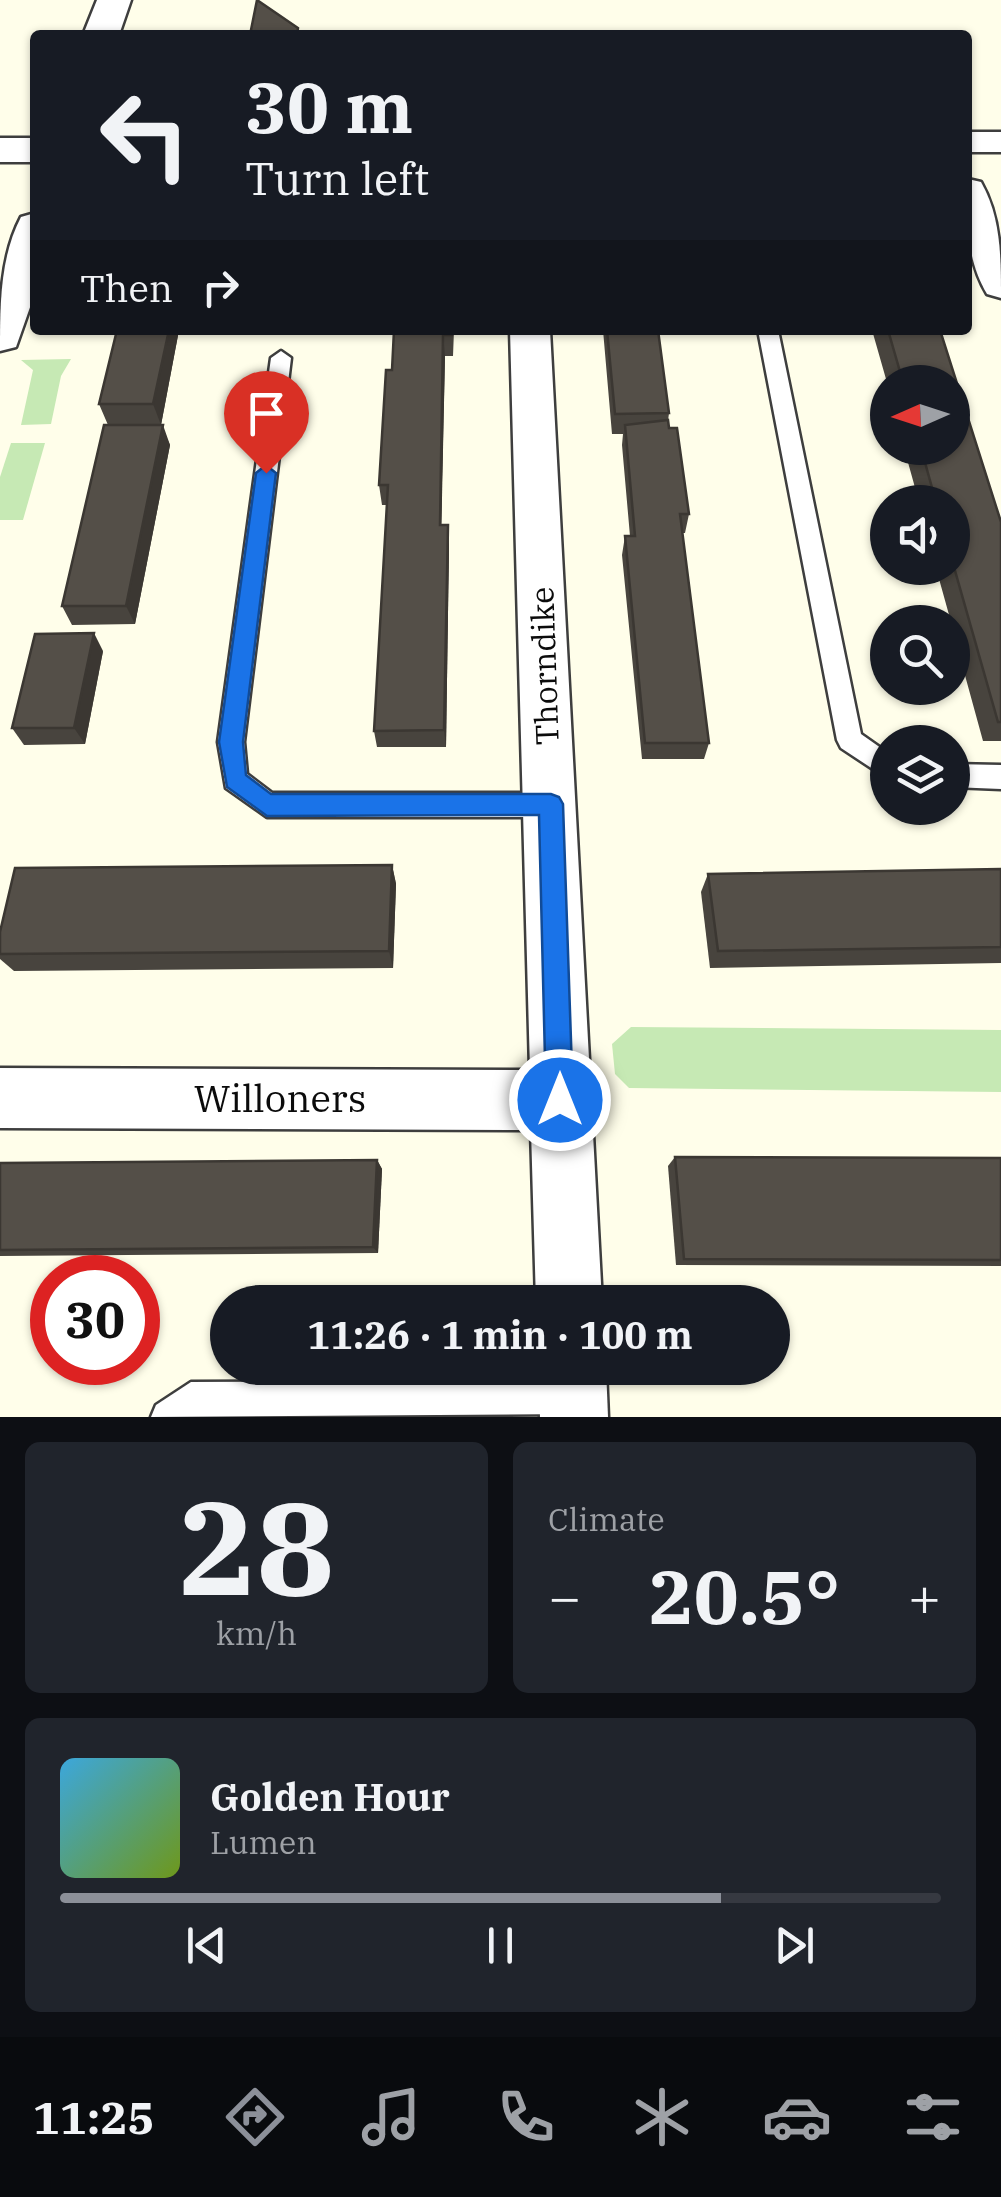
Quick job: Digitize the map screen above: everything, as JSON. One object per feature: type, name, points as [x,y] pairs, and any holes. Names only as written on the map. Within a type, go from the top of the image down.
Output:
[{"type":"street","points":[[103,30],[114,0]]},
{"type":"street","points":[[972,142],[1001,142]]},
{"type":"street","points":[[0,150],[30,150]]},
{"type":"street","points":[[972,202],[1001,285]]},
{"type":"street","points":[[4,311],[30,240]]},
{"type":"street","name":"Thorndike","points":[[530,335],[568,1285]]},
{"type":"street","name":"Willoners","points":[[0,1098],[560,1100]]},
{"type":"lane","points":[[769,335],[850,740],[870,755]]},
{"type":"lane","points":[[281,358],[231,742],[235,780],[267,805],[551,804]]},
{"type":"lane","points":[[970,776],[1001,777]]},
{"type":"lane","points":[[168,1417],[191,1398],[574,1394]]},
{"type":"green space","points":[[71,359],[61,376],[51,424],[21,425],[33,370],[21,360]]},
{"type":"green space","points":[[11,443],[45,443],[23,520],[0,520],[0,477]]},
{"type":"green space","points":[[631,1027],[1001,1030],[1001,1092],[629,1088],[615,1074],[612,1044]]},
{"type":"building","points":[[257,0],[298,28],[298,30],[251,30]]},
{"type":"building","points":[[116,335],[168,335],[153,404],[99,404]]},
{"type":"building","points":[[394,335],[443,335],[440,525],[448,525],[444,730],[374,731],[388,485],[379,485],[386,370],[392,370]]},
{"type":"building","points":[[607,335],[659,335],[669,413],[615,414]]},
{"type":"building","points":[[889,335],[942,335],[951,365],[898,365]]},
{"type":"building","points":[[668,420],[669,428],[677,428],[689,514],[680,514],[709,743],[645,743],[625,536],[635,536],[625,425]]},
{"type":"building","points":[[970,424],[1001,522],[1001,722],[970,623],[970,605],[965,605],[959,585],[970,585],[970,485],[931,485],[926,465],[970,465]]},
{"type":"building","points":[[104,425],[163,425],[126,606],[62,606]]},
{"type":"building","points":[[94,633],[74,728],[12,728],[35,634]]},
{"type":"building","points":[[392,865],[389,951],[0,954],[0,932],[15,868]]},
{"type":"building","points":[[1001,869],[1001,947],[718,951],[708,874]]},
{"type":"building","points":[[675,1157],[1001,1158],[1001,1260],[684,1259]]},
{"type":"building","points":[[377,1160],[373,1247],[0,1250],[0,1163]]},
{"type":"route","points":[[266,473],[231,742],[235,780],[267,805],[551,804],[560,1100]]}]
